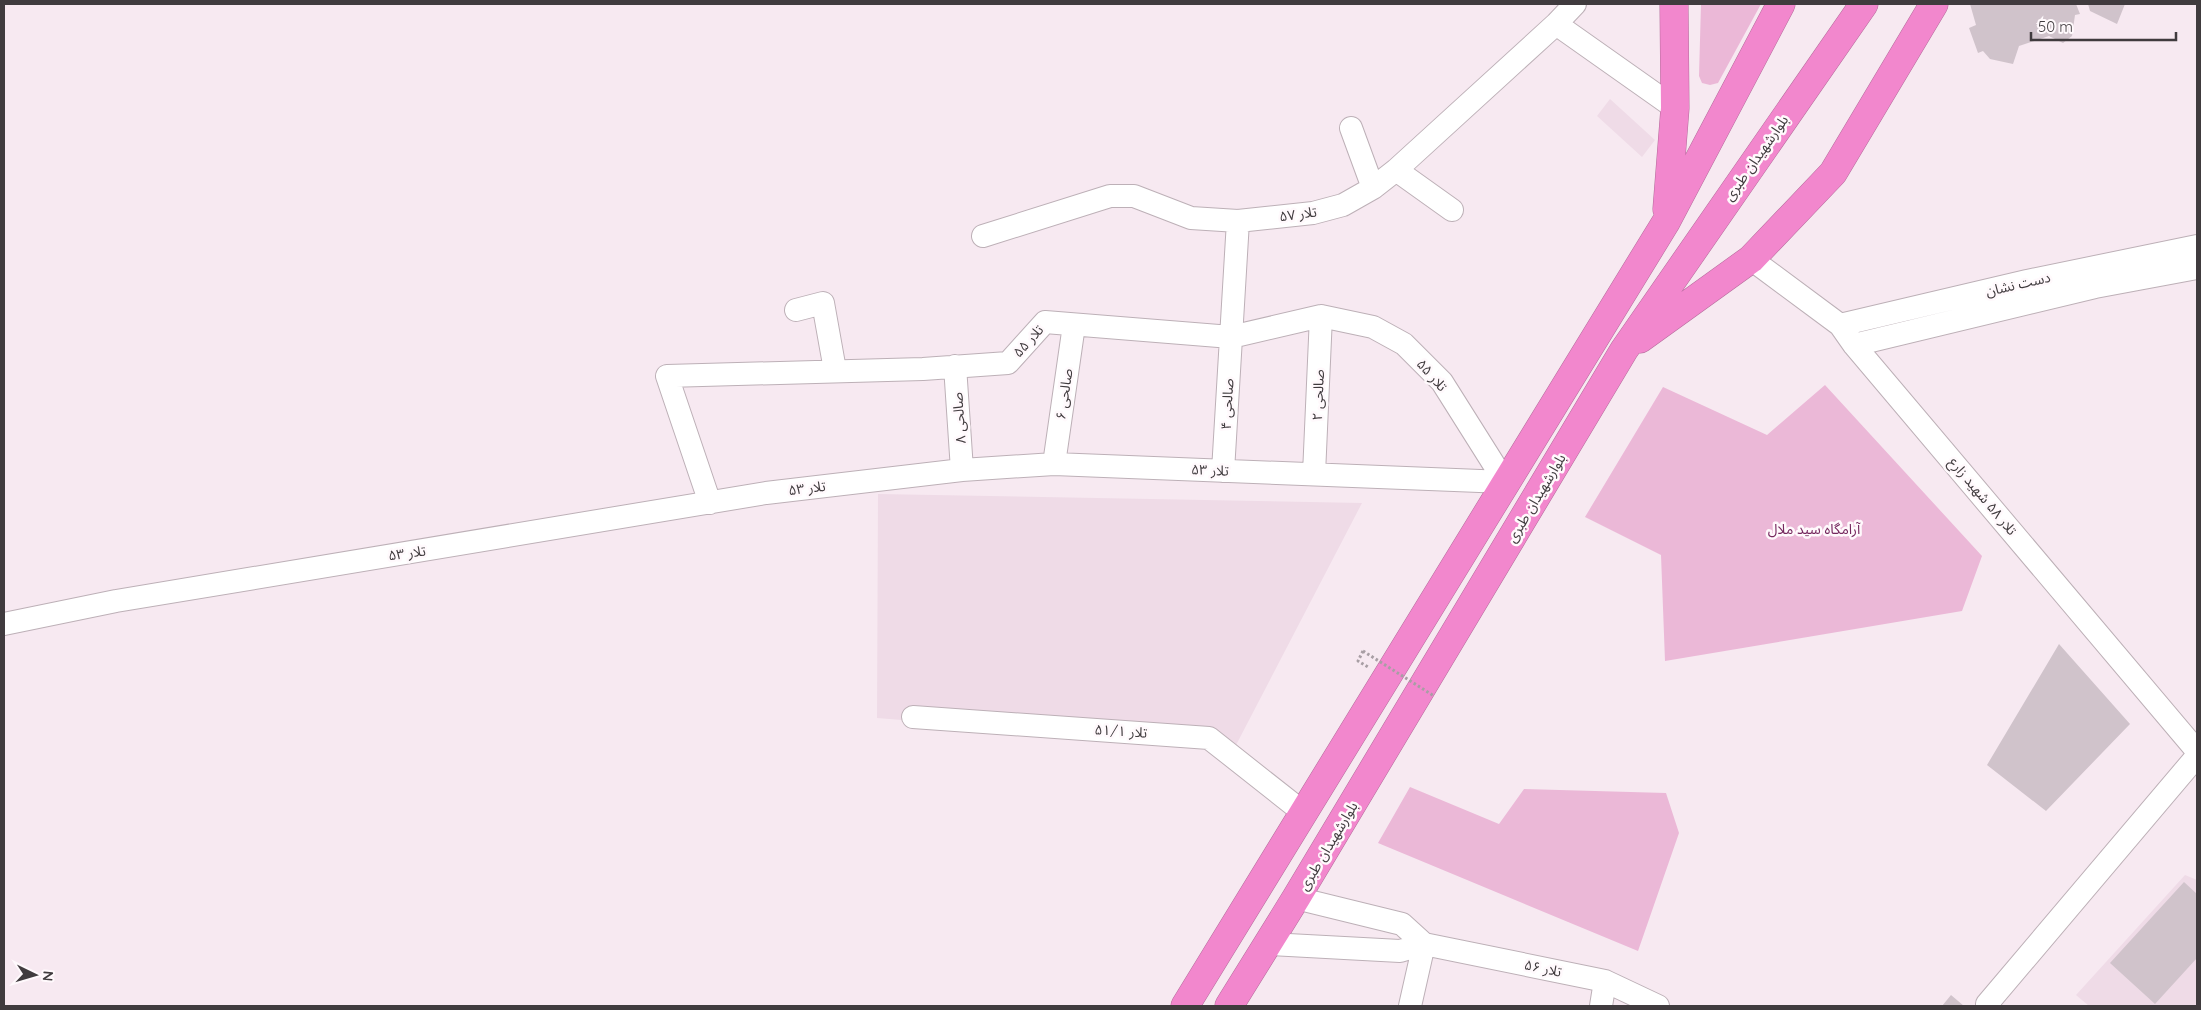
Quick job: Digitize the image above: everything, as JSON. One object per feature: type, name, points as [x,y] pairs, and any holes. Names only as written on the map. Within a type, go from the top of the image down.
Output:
[{"type":"highway","points":[[1666,222],[1675,108],[1674,4]]},
{"type":"highway","points":[[1185,1006],[1666,222],[1781,4]]},
{"type":"highway","name":"بلوارشهیدان طبری","points":[[1229,1006],[1269,944],[1624,350],[1864,4]]},
{"type":"highway","points":[[1624,350],[1751,259],[1832,173],[1934,4]]},
{"type":"street","name":"تلار ۵۷","points":[[983,236],[1110,196],[1134,196],[1191,218],[1238,221],[1313,213],[1343,204],[1373,188],[1396,170],[1556,24],[1575,4]]},
{"type":"street","points":[[1556,24],[1675,108]]},
{"type":"street","points":[[1351,128],[1373,188]]},
{"type":"street","points":[[1396,170],[1452,210]]},
{"type":"street","name":"صالحی ۴","points":[[1223,471],[1238,221]]},
{"type":"street","name":"دست نشان","points":[[1840,325],[2027,281],[2197,246]]},
{"type":"street","name":"تلار ۵۸ شهید زارع","points":[[1751,259],[1840,325],[1854,345],[2197,751]]},
{"type":"street","points":[[1854,345],[2095,287],[2197,268]]},
{"type":"street","points":[[796,310],[823,303],[835,370]]},
{"type":"street","name":"تلار ۵۵","points":[[710,503],[667,376],[1008,363],[1045,322],[1231,337],[1321,316],[1373,327],[1404,344],[1442,382],[1505,482]]},
{"type":"street","name":"صالحی ۲","points":[[1314,474],[1321,316]]},
{"type":"street","name":"صالحی ۶","points":[[1054,464],[1074,324]]},
{"type":"street","name":"صالحی ۸","points":[[955,366],[962,470]]},
{"type":"street","name":"تلار ۵۳","points":[[4,624],[116,601],[766,493],[962,470],[1054,464],[1505,482]]},
{"type":"street","name":"تلار ۵۱/۱","points":[[913,717],[1208,738],[1304,813]]},
{"type":"street","points":[[1990,1006],[1987,1004],[2197,756]]},
{"type":"street","points":[[1296,898],[1402,924],[1424,944]]},
{"type":"street","points":[[1269,944],[1400,951],[1424,944]]},
{"type":"street","points":[[1410,1006],[1424,944]]},
{"type":"street","name":"تلار ۵۶","points":[[1424,944],[1605,982],[1658,1006]]},
{"type":"street","points":[[1601,1006],[1605,982]]},
{"type":"path","points":[[1358,661],[1363,651],[1434,696]]},
{"type":"shaded area","points":[[1610,99],[1655,140],[1642,157],[1597,116]]},
{"type":"shaded area","points":[[878,494],[1362,503],[1235,747],[877,718]]},
{"type":"shaded area","points":[[2185,875],[2197,880],[2197,1006],[2089,1006],[2076,995]]},
{"type":"green space","points":[[1701,4],[1761,4],[1718,83],[1710,85],[1702,83],[1699,76]]},
{"type":"green space","name":"آرامگاه سید ملال","points":[[1825,385],[1982,556],[1962,611],[1665,661],[1661,555],[1585,517],[1663,387],[1767,435]]},
{"type":"green space","points":[[1410,787],[1499,824],[1524,789],[1666,793],[1679,833],[1638,951],[1378,843]]},
{"type":"building","points":[[1970,4],[2076,4],[2080,14],[2075,15],[2072,36],[2063,43],[2049,36],[2019,46],[2013,64],[1990,59],[1983,51],[1978,53],[1969,28],[1976,25]]},
{"type":"building","points":[[2088,4],[2125,4],[2117,24],[2090,11]]},
{"type":"building","points":[[2059,644],[2130,724],[2046,811],[1987,765]]},
{"type":"building","points":[[2184,882],[2197,894],[2197,958],[2155,1004],[2110,963]]},
{"type":"building","points":[[1951,995],[1964,1006],[1942,1006]]}]
